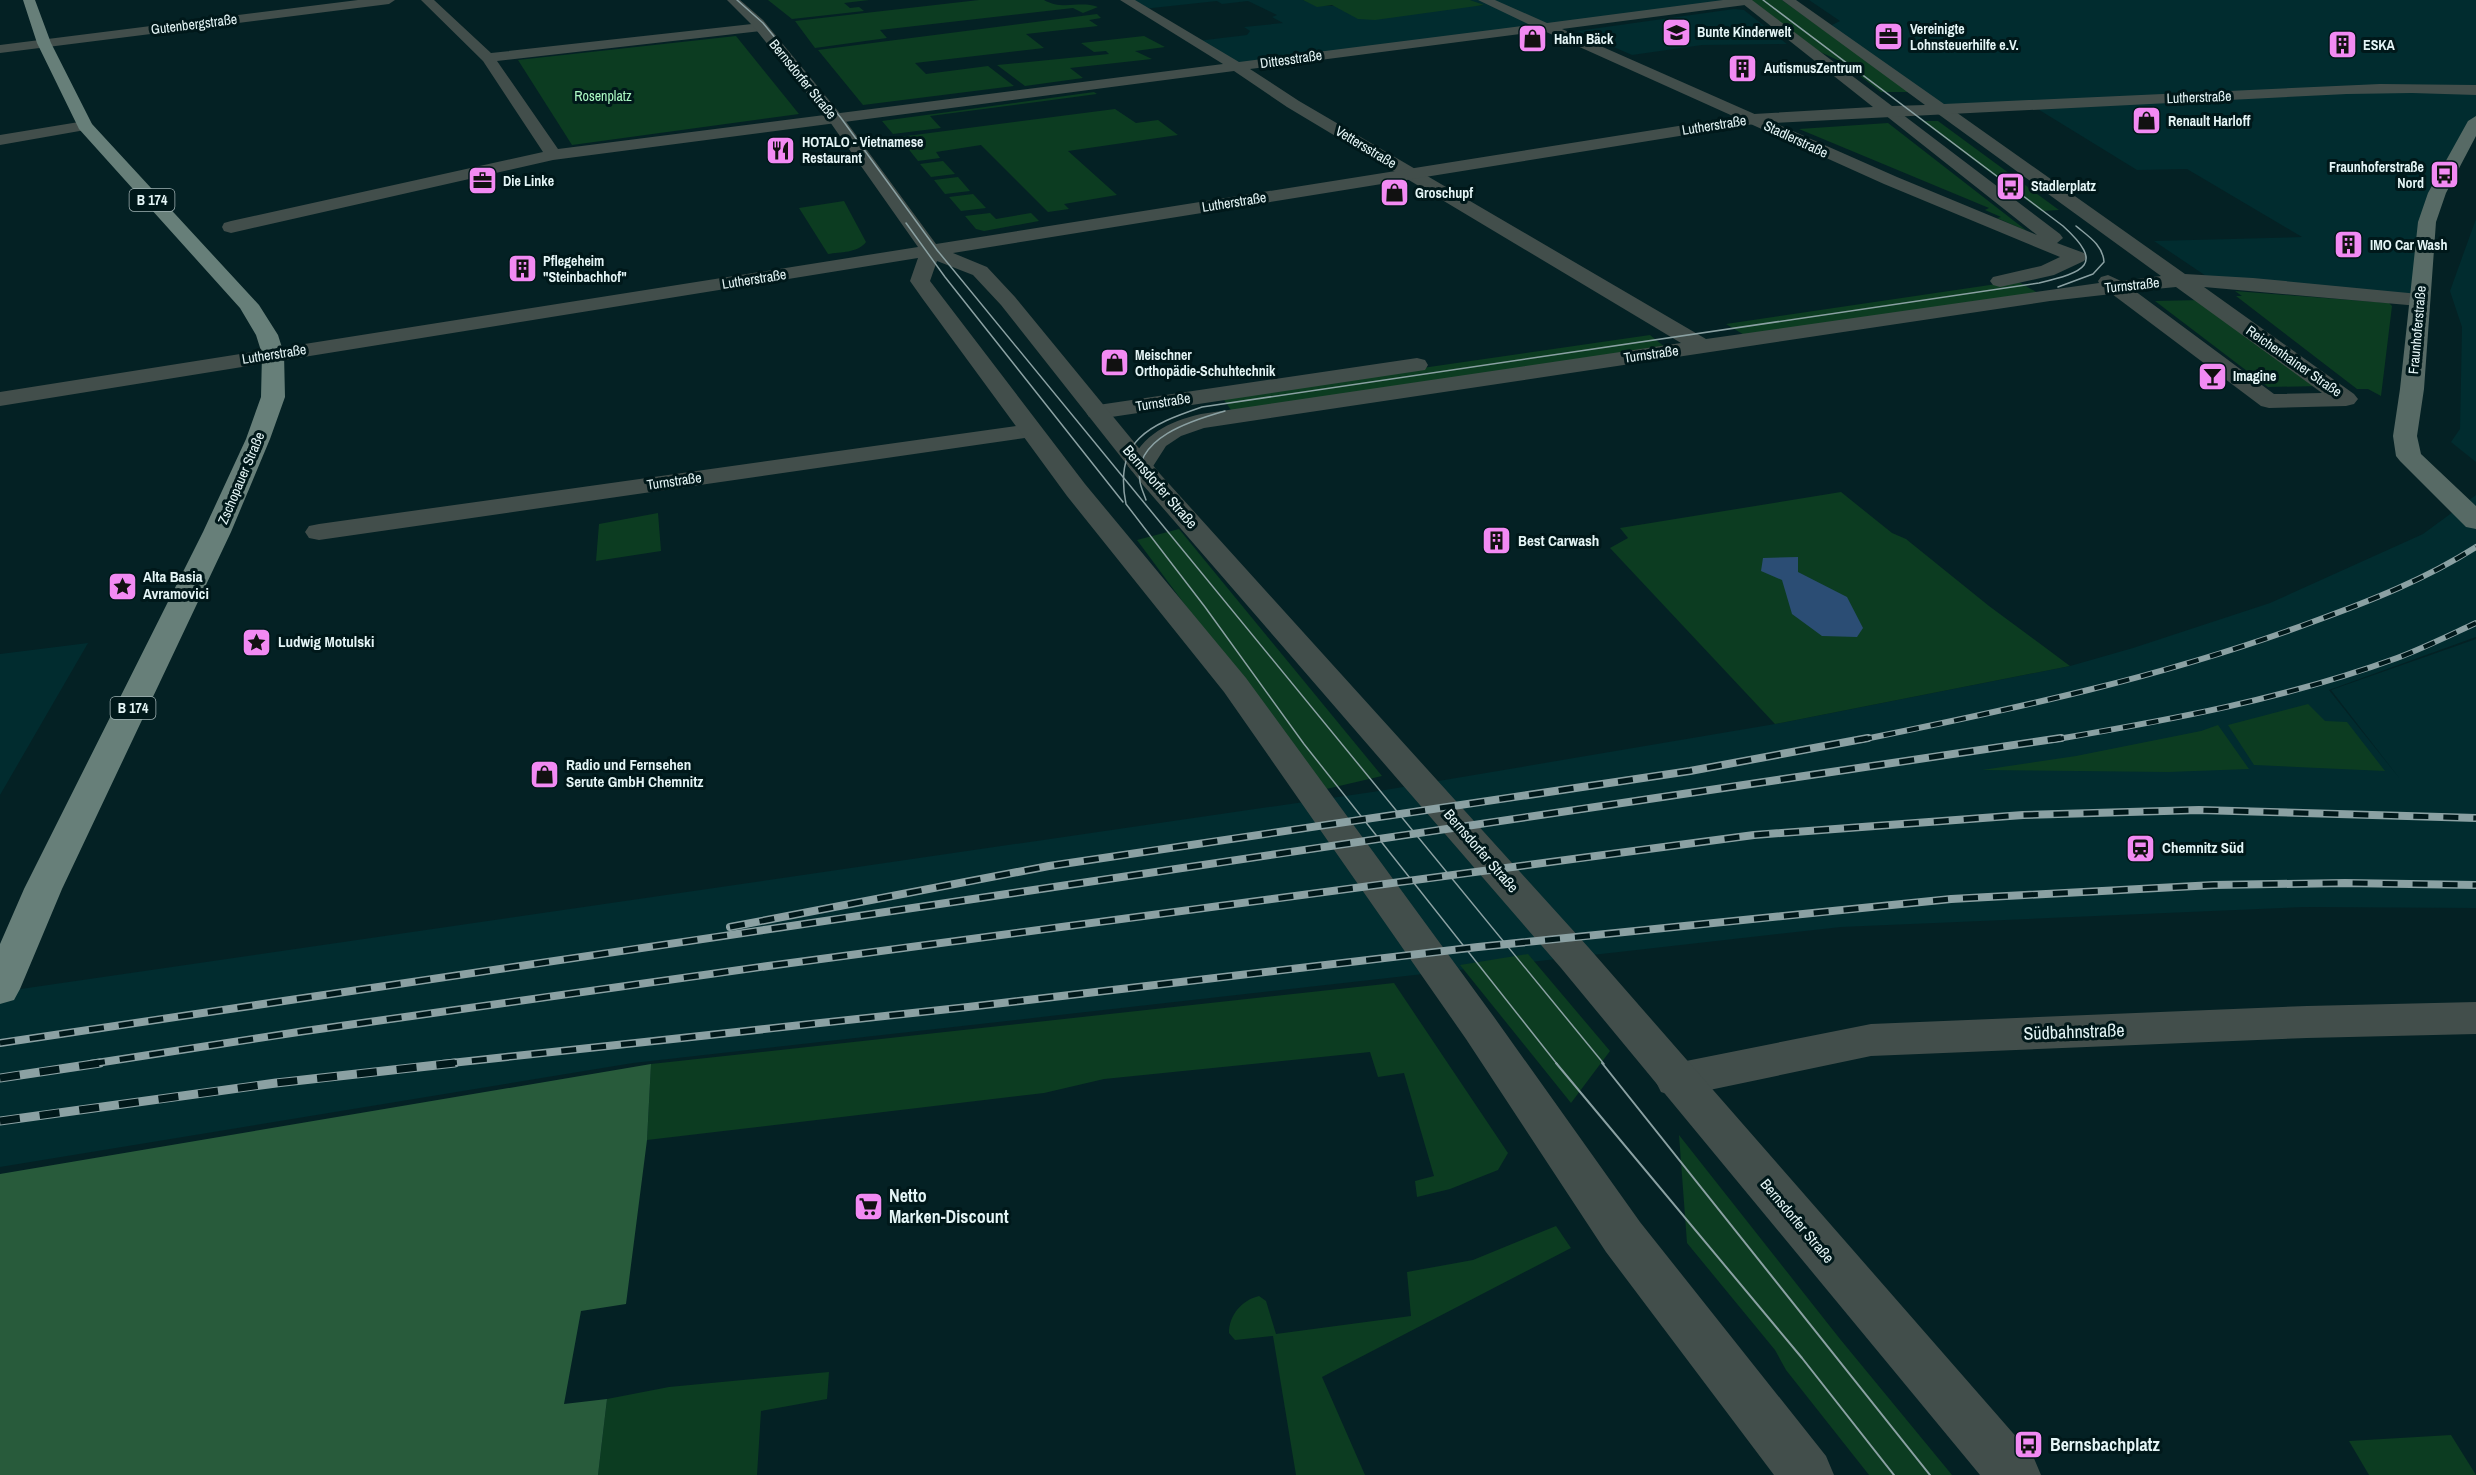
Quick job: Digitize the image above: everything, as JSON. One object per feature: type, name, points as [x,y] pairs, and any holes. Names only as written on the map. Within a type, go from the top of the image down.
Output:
[{"type":"main road","name":"Zschopauer Straße","points":[[1,988],[43,889],[217,532],[258,439],[273,397],[273,354],[267,335],[248,305],[86,126],[44,43],[29,0]]},
{"type":"main road","name":"Fraunhoferstraße","points":[[2476,121],[2437,193],[2427,222],[2412,389],[2405,436],[2409,456],[2476,521]]},
{"type":"street","name":"Gutenbergstraße","points":[[0,49],[389,0]]},
{"type":"street","points":[[428,0],[488,58],[554,155]]},
{"type":"street","name":"Bernsdorfer Straße","points":[[733,0],[761,27],[836,119],[931,251],[980,271],[1008,301],[1141,465],[1543,922],[2014,1475]]},
{"type":"street","name":"Vettersstraße","points":[[1126,0],[1293,104],[1701,346]]},
{"type":"street","name":"Stadlerstraße","points":[[1484,0],[1754,119],[1832,156],[1990,224],[2077,256]]},
{"type":"street","name":"Dittesstraße","points":[[836,119],[1745,0]]},
{"type":"street","name":"Reichenhainer Straße","points":[[1745,0],[2097,273],[2269,401],[2346,399],[1788,0]]},
{"type":"street","points":[[488,58],[761,27]]},
{"type":"street","name":"Lutherstraße","points":[[0,399],[1754,119],[1940,108],[2331,92],[2450,88],[2476,90]]},
{"type":"street","points":[[231,227],[554,155],[836,119]]},
{"type":"street","points":[[0,140],[86,126]]},
{"type":"street","points":[[931,251],[920,281],[1030,431],[1235,686],[1480,1028],[1623,1237],[1807,1475]]},
{"type":"street","name":"Turnstraße","points":[[2047,271],[2077,256]]},
{"type":"street","name":"Turnstraße","points":[[1984,283],[2047,271],[2253,284],[2419,300]]},
{"type":"street","name":"Turnstraße","points":[[1141,465],[1154,442],[1166,434],[1202,421],[2116,286],[2180,280]]},
{"type":"street","name":"Turnstraße","points":[[1638,333],[1706,323]]},
{"type":"street","name":"Turnstraße","points":[[1098,412],[1440,362]]},
{"type":"street","name":"Turnstraße","points":[[319,532],[1030,431]]},
{"type":"street","name":"Südbahnstraße","points":[[1676,1080],[1871,1040],[2307,1022],[2476,1018]]},
{"type":"shaded area","points":[[1126,0],[1303,0],[1317,6],[1483,6],[1470,0],[1736,0],[1236,67],[1197,41],[1247,35],[1250,31],[1244,27],[1283,23],[1272,17],[1277,15],[1248,1],[1222,4],[1217,1],[1143,9]]},
{"type":"shaded area","points":[[1809,0],[2476,0],[2476,121],[2437,193],[2419,300],[2206,276],[2154,241],[2302,237],[2187,169],[2137,170],[2031,105],[1940,108],[1830,26],[1840,21]]},
{"type":"shaded area","name":"Bunte Kinderwelt","points":[[1734,9],[1744,10],[1787,44],[1702,45],[1632,55],[1577,31]]},
{"type":"shaded area","points":[[2476,219],[2476,462],[2451,442],[2460,429],[2462,327],[2450,291]]},
{"type":"shaded area","points":[[2476,495],[2476,637],[2329,690],[2400,779],[2331,690],[2476,639],[2476,908],[2304,907],[1841,927],[633,1063],[0,1167],[0,992],[1379,791],[1775,724],[2070,666],[2270,603],[2423,534]]},
{"type":"shaded area","points":[[88,643],[0,795],[0,654]]},
{"type":"green space","points":[[768,0],[869,0],[844,3],[850,8],[859,7],[864,11],[792,19]]},
{"type":"green space","points":[[979,0],[1044,0],[1058,5],[1084,4],[1098,7],[1083,13],[1073,8],[880,30],[887,38],[815,48],[795,21]]},
{"type":"green space","points":[[1303,0],[1470,0],[1484,5],[1375,20],[1358,19],[1332,5],[1317,7]]},
{"type":"green space","points":[[1751,0],[1782,0],[1910,92],[1881,92],[1842,62],[1818,51]]},
{"type":"green space","points":[[1097,14],[1101,18],[1089,20],[1098,26],[1026,34],[1044,48],[915,63],[926,74],[988,66],[1014,86],[863,105],[818,50]]},
{"type":"green space","name":"Rosenplatz","points":[[736,36],[799,114],[572,145],[518,60]]},
{"type":"green space","points":[[1144,36],[1165,47],[1135,51],[1152,59],[1070,68],[1083,78],[1025,86],[997,65],[1109,54],[1106,51],[1094,52],[1081,43]]},
{"type":"green space","points":[[1094,92],[1097,94],[930,116],[941,128],[893,134],[882,121]]},
{"type":"green space","points":[[1115,109],[1136,123],[1158,120],[1178,135],[1068,151],[1117,195],[1064,204],[1069,209],[1048,212],[981,145],[936,152],[940,158],[918,161],[899,137]]},
{"type":"green space","points":[[1922,121],[1938,121],[2059,210],[2041,211]]},
{"type":"green space","points":[[1888,123],[2027,231],[1985,210],[1989,208],[1799,129]]},
{"type":"green space","points":[[943,161],[955,174],[931,177],[920,164]]},
{"type":"green space","points":[[958,177],[970,191],[945,194],[934,180]]},
{"type":"green space","points":[[973,194],[986,208],[961,211],[949,197]]},
{"type":"green space","points":[[844,201],[866,242],[854,250],[828,254],[799,208]]},
{"type":"green space","points":[[990,213],[996,219],[1031,213],[1039,221],[984,231],[976,229],[965,216]]},
{"type":"green space","points":[[2017,281],[2038,293],[1746,336],[1726,324]]},
{"type":"green space","points":[[2235,291],[2389,303],[2392,306],[2381,396],[2368,389],[2357,389],[2236,296],[2242,296]]},
{"type":"green space","points":[[2202,300],[2321,386],[2268,387],[2155,301]]},
{"type":"green space","points":[[1650,335],[1666,348],[1233,413],[1222,397]]},
{"type":"green space","points":[[1841,492],[1892,533],[1906,539],[1989,606],[2070,666],[1775,724],[1610,548],[1628,538],[1620,528]]},
{"type":"green space","points":[[658,513],[661,551],[596,561],[599,524]]},
{"type":"green space","points":[[1179,529],[1382,776],[1322,790],[1137,540]]},
{"type":"green space","points":[[2308,704],[2325,721],[2347,722],[2385,771],[2254,765],[2228,725]]},
{"type":"green space","points":[[2218,725],[2249,769],[2168,772],[1982,770],[2076,756],[2201,731]]},
{"type":"green space","points":[[1528,954],[1610,1051],[1571,1103],[1460,965]]},
{"type":"green space","points":[[1394,983],[1508,1153],[1498,1170],[1450,1189],[1417,1197],[1415,1181],[1434,1176],[1404,1073],[1378,1077],[1370,1052],[1104,1079],[1044,1093],[647,1140],[651,1064]]},
{"type":"green space","points":[[651,1064],[647,1140],[626,1304],[581,1311],[564,1404],[607,1399],[598,1475],[0,1475],[0,1174]]},
{"type":"green space","points":[[1679,1135],[1840,1339],[1952,1475],[1869,1475],[1786,1370],[1775,1350],[1687,1243]]},
{"type":"green space","points":[[1556,1226],[1571,1248],[1322,1377],[1365,1475],[1296,1475],[1273,1336],[1235,1340],[1229,1333],[1231,1320],[1242,1305],[1259,1296],[1266,1301],[1276,1334],[1411,1316],[1407,1272],[1473,1260]]},
{"type":"green space","points":[[829,1372],[827,1399],[761,1411],[757,1475],[598,1475],[607,1399],[669,1387]]},
{"type":"green space","points":[[2451,1435],[2476,1475],[2369,1475],[2349,1441]]},
{"type":"water","points":[[1798,557],[1798,572],[1847,597],[1863,628],[1857,637],[1822,636],[1792,614],[1782,580],[1761,571],[1763,558]]},
{"type":"tram line","points":[[737,0],[763,23],[841,118],[937,250],[1123,478]]},
{"type":"tram line","points":[[1123,478],[1130,450],[1139,438],[1166,421],[1202,407],[2039,283],[2068,275],[2084,265],[2086,258],[2084,250],[2063,226],[1763,0]]},
{"type":"tram line","points":[[906,223],[945,277],[1123,502]]},
{"type":"tram line","points":[[2058,287],[2093,274],[2104,262],[2098,246],[2076,226]]},
{"type":"tram line","points":[[1146,500],[1140,482],[1140,467],[1145,454],[1168,433],[1225,411]]},
{"type":"tram line","points":[[1123,478],[1604,1064]]},
{"type":"tram line","points":[[1123,478],[1126,504],[1205,607],[1304,744],[1557,1064]]},
{"type":"tram line","points":[[1556,1063],[1802,1358],[1894,1475]]},
{"type":"tram line","points":[[1602,1063],[1930,1475]]},
{"type":"railway","points":[[1860,740],[2090,690],[2260,641],[2377,597],[2418,579],[2476,547]]},
{"type":"railway","points":[[2052,740],[2140,725],[2269,697],[2397,658],[2476,623]]},
{"type":"railway","points":[[730,927],[1049,866],[1690,771],[1868,738]]},
{"type":"railway","points":[[0,1043],[2061,738]]},
{"type":"railway","points":[[90,1064],[305,1031],[768,966],[1754,835],[2023,815],[2199,810],[2476,818]]},
{"type":"railway","points":[[442,1064],[968,1007],[1478,947],[1951,899],[2214,885],[2345,883],[2476,885]]},
{"type":"railway","points":[[0,1078],[100,1063]]},
{"type":"railway","points":[[0,1121],[276,1083],[455,1063]]},
{"type":"place","name":"Bunte Kinderwelt","points":[[1676,32]]},
{"type":"place","name":"Vereinigte Lohnsteuerhilfe e.V.","points":[[1889,37]]},
{"type":"place","name":"Hahn Bäck","points":[[1533,39]]},
{"type":"place","name":"ESKA","points":[[2342,45]]},
{"type":"place","name":"AutismusZentrum","points":[[1743,68]]},
{"type":"place","name":"Renault Harloff","points":[[2147,121]]},
{"type":"place","name":"HOTALO - Vietnamese Restaurant","points":[[781,150]]},
{"type":"place","name":"Fraunhoferstraße Nord","points":[[2445,175]]},
{"type":"place","name":"Die Linke","points":[[482,181]]},
{"type":"place","name":"Stadlerplatz","points":[[2010,186]]},
{"type":"place","name":"Groschupf","points":[[1394,193]]},
{"type":"place","name":"IMO Car Wash","points":[[2349,245]]},
{"type":"place","name":"Pflegeheim \"Steinbachhof\"","points":[[522,269]]},
{"type":"place","name":"Meischner Orthopädie-Schuhtechnik","points":[[1114,363]]},
{"type":"place","name":"Imagine","points":[[2212,376]]},
{"type":"place","name":"Best Carwash","points":[[1497,541]]},
{"type":"place","name":"Alta Basia Avramovici","points":[[122,586]]},
{"type":"place","name":"Ludwig Motulski","points":[[257,642]]},
{"type":"place","name":"Radio und Fernsehen Serute GmbH Chemnitz","points":[[545,774]]},
{"type":"place","name":"Chemnitz Süd","points":[[2141,848]]},
{"type":"place","name":"Netto Marken-Discount","points":[[868,1206]]},
{"type":"place","name":"Bernsbachplatz","points":[[2029,1445]]}]
